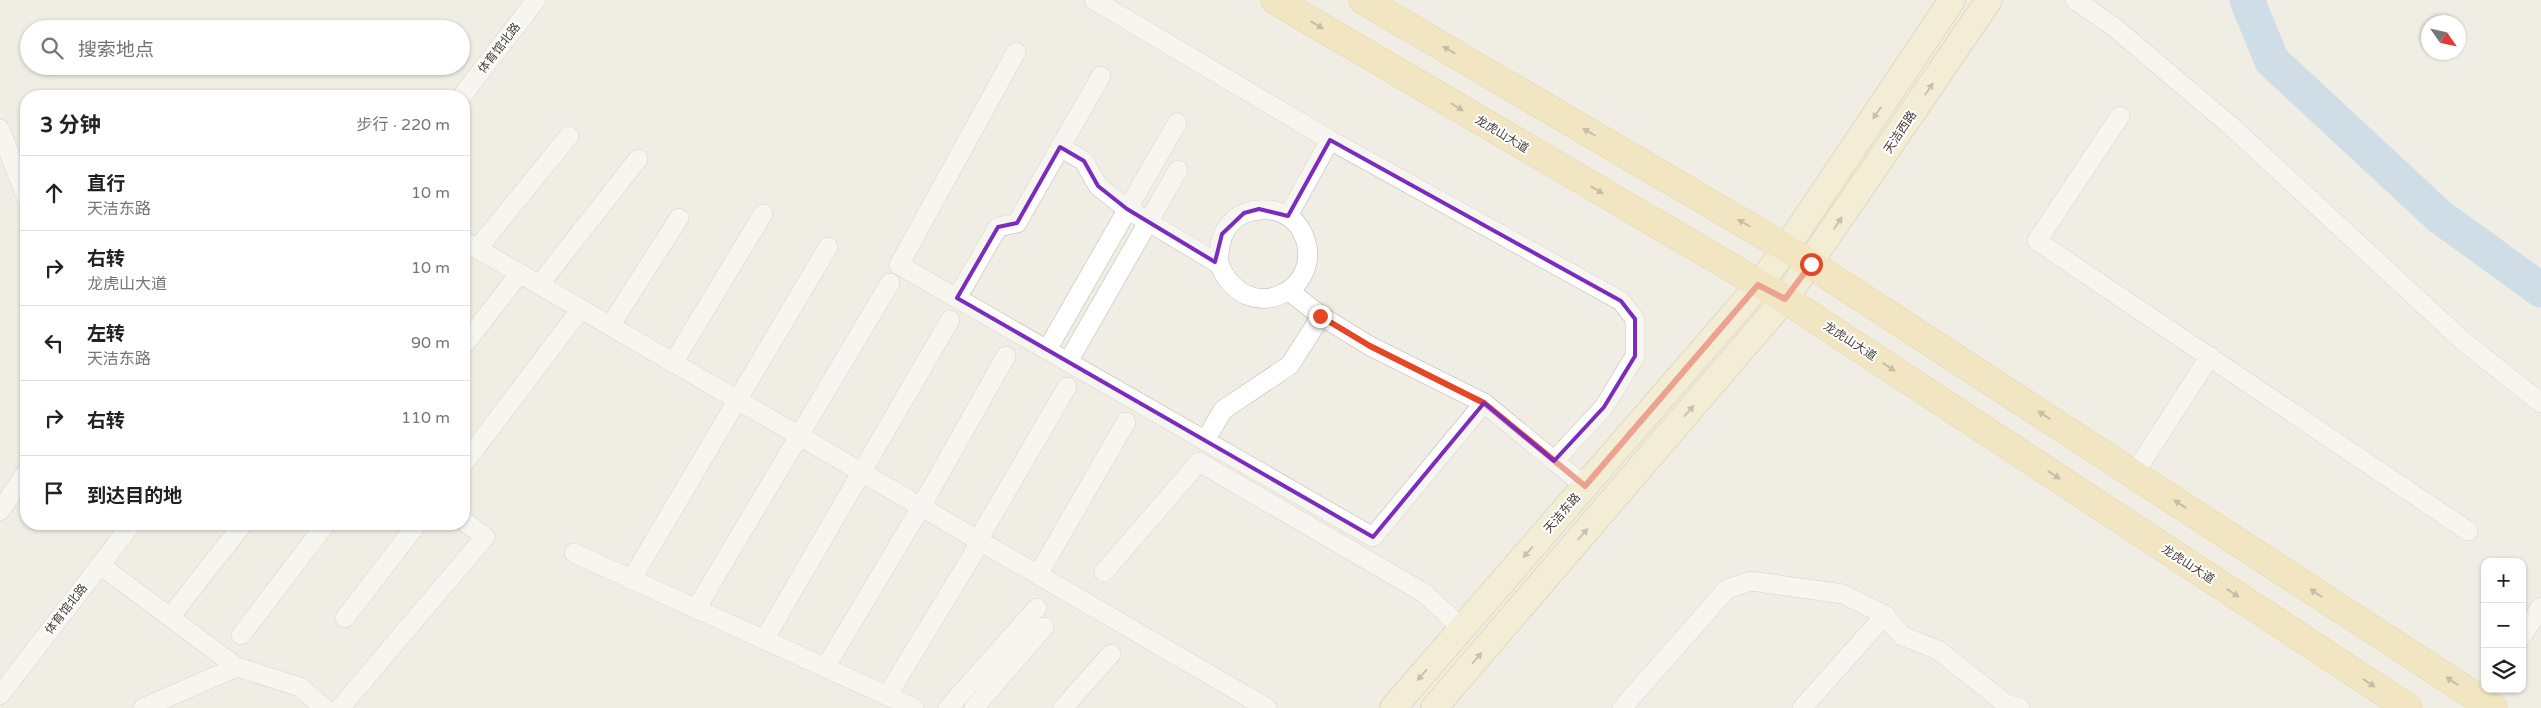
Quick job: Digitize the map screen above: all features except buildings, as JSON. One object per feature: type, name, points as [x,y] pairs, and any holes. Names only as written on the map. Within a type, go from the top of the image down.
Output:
[{"type":"main road","name":"龙虎山大道","points":[[1275,0],[1758,285],[1785,299],[2408,708]]},
{"type":"main road","points":[[1363,0],[1786,248],[2481,701]]},
{"type":"main road","points":[[1786,248],[1952,0]]},
{"type":"main road","name":"天洁西路","points":[[1811,264],[1989,0]]},
{"type":"main road","name":"天洁东路","points":[[1393,708],[1758,285],[1786,248]]},
{"type":"main road","points":[[1434,708],[1785,299],[1811,264]]},
{"type":"street","name":"体育馆北路","points":[[467,90],[536,0]]},
{"type":"street","points":[[1094,0],[1330,140],[1621,302],[1635,319],[1635,356],[1604,406],[1554,461]]},
{"type":"street","points":[[2075,0],[2114,27],[2232,127],[2463,341],[2541,403]]},
{"type":"street","points":[[1016,52],[899,265],[1373,537],[1484,403]]},
{"type":"street","points":[[957,298],[998,228],[1017,223],[1101,76]]},
{"type":"street","points":[[2120,116],[2037,241],[2468,531]]},
{"type":"street","points":[[1047,350],[1177,123]]},
{"type":"street","points":[[0,128],[20,182]]},
{"type":"street","points":[[470,241],[569,136]]},
{"type":"street","points":[[1288,216],[1330,140]]},
{"type":"street","points":[[1060,147],[1084,161],[1098,186],[1128,209],[1219,264]]},
{"type":"street","points":[[539,285],[638,159]]},
{"type":"street","points":[[1068,362],[1178,170]]},
{"type":"street","points":[[1266,209],[1288,216],[1298,226],[1305,238],[1308,253],[1303,274],[1289,291],[1276,297],[1262,299],[1248,296],[1235,290],[1225,278],[1219,264],[1218,249],[1222,234],[1231,222],[1244,213],[1266,209]]},
{"type":"street","points":[[673,362],[763,214]]},
{"type":"street","points":[[610,326],[679,218]]},
{"type":"street","points":[[470,246],[1268,708]]},
{"type":"street","points":[[631,580],[828,247]]},
{"type":"street","points":[[470,337],[520,273]]},
{"type":"street","points":[[696,609],[890,282]]},
{"type":"street","points":[[1289,291],[1320,316],[1370,346],[1484,403],[1585,486]]},
{"type":"street","points":[[470,455],[582,309]]},
{"type":"street","points":[[1205,441],[1223,410],[1290,365],[1320,316]]},
{"type":"street","points":[[764,640],[863,473],[950,320]]},
{"type":"street","points":[[825,668],[921,507],[1006,356]]},
{"type":"street","points":[[2134,474],[2210,356]]},
{"type":"street","points":[[887,696],[1067,387]]},
{"type":"street","points":[[1038,575],[1126,422]]},
{"type":"street","points":[[1104,572],[1199,462],[1424,593],[1462,628]]},
{"type":"street","points":[[0,511],[20,482]]},
{"type":"street","points":[[340,708],[485,537],[470,526]]},
{"type":"street","name":"体育馆北路","points":[[0,695],[6,675],[100,565],[127,530]]},
{"type":"street","points":[[170,617],[238,530]]},
{"type":"street","points":[[241,635],[321,530]]},
{"type":"street","points":[[345,618],[412,530]]},
{"type":"street","points":[[574,554],[914,708]]},
{"type":"street","points":[[100,565],[237,667],[300,687],[324,708]]},
{"type":"street","points":[[1622,708],[1728,589],[1750,581],[1842,594],[1885,615],[1902,636],[1938,650],[2006,704],[2020,708]]},
{"type":"street","points":[[2526,630],[2541,607]]},
{"type":"street","points":[[948,708],[1037,608]]},
{"type":"street","points":[[1802,708],[1885,615]]},
{"type":"street","points":[[974,708],[1044,627]]},
{"type":"street","points":[[1063,708],[1111,654]]},
{"type":"street","points":[[143,708],[237,667]]},
{"type":"highlighted area","points":[[1330,140],[1621,301],[1635,319],[1635,356],[1604,407],[1554,461],[1484,403],[1373,537],[957,298],[998,227],[1017,223],[1060,147],[1084,161],[1098,186],[1127,209],[1215,262],[1222,234],[1244,213],[1259,209],[1288,216]]},
{"type":"waterway","points":[[2247,0],[2272,61],[2439,216],[2541,290]]},
{"type":"route","points":[[1320,316],[1370,346],[1484,403],[1585,486],[1758,285],[1785,299],[1811,264]]}]
